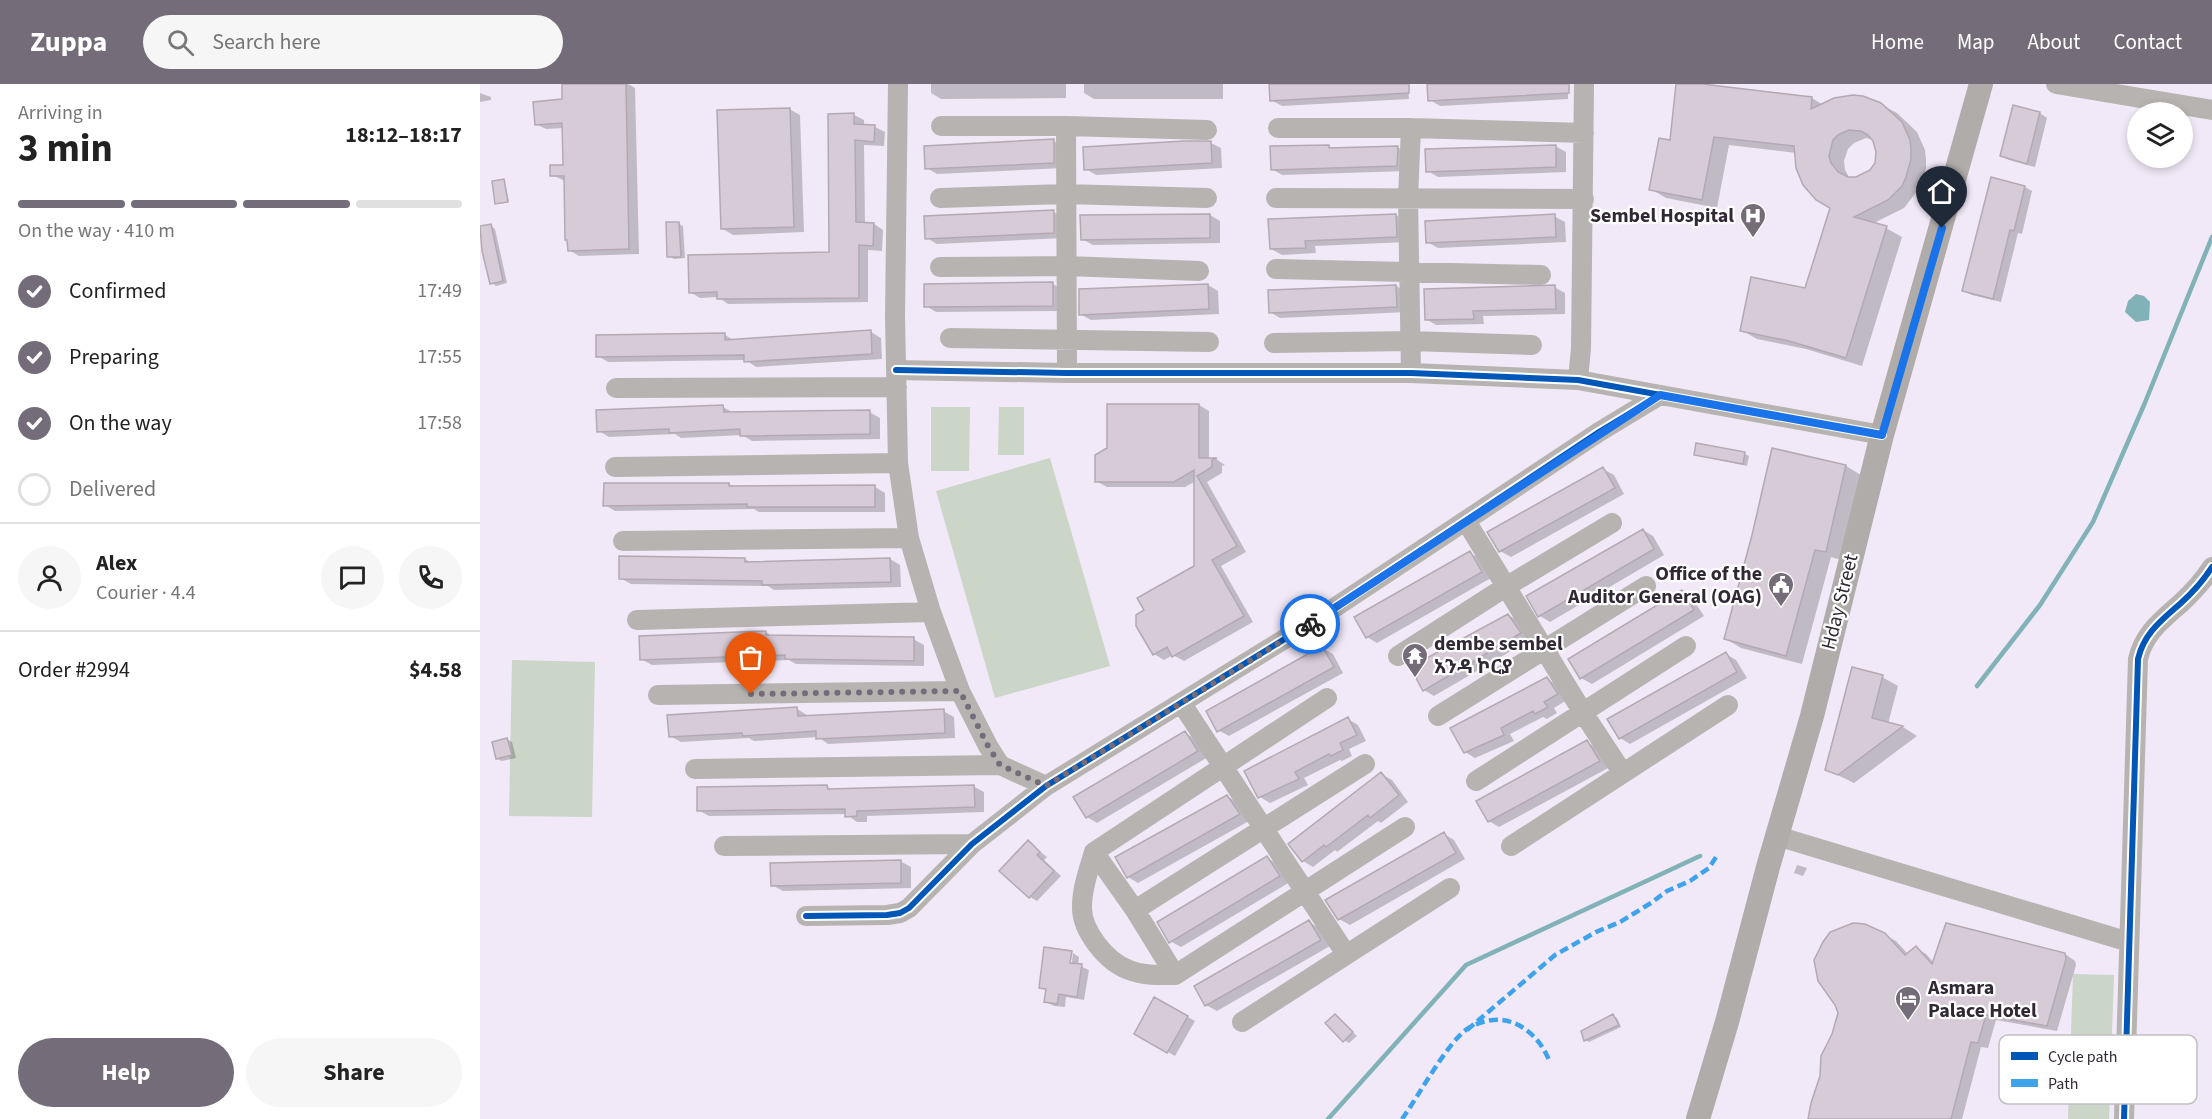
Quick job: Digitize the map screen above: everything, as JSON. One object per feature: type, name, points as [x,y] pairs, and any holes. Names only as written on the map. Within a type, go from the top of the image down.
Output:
[{"type":"main road","name":"Hday Street","points":[[1698,1119],[1812,716],[1882,435],[1981,84]]},
{"type":"street","points":[[898,84],[898,463],[909,538],[931,612],[960,691],[1000,765]]},
{"type":"street","points":[[1578,380],[1581,348],[1584,84]]},
{"type":"street","points":[[2056,84],[2212,110]]},
{"type":"street","points":[[941,126],[1066,126],[1207,130]]},
{"type":"street","points":[[1066,126],[1067,373]]},
{"type":"street","points":[[1278,128],[1411,128],[1584,133]]},
{"type":"street","points":[[1411,128],[1408,198],[1411,374]]},
{"type":"street","points":[[940,198],[1065,194],[1207,198]]},
{"type":"street","points":[[1276,198],[1584,199]]},
{"type":"street","points":[[940,267],[1066,266],[1199,271]]},
{"type":"street","points":[[1276,269],[1541,275]]},
{"type":"street","points":[[950,338],[1209,342]]},
{"type":"street","points":[[1274,343],[1411,341],[1532,345]]},
{"type":"street","points":[[616,388],[1067,373],[1411,374],[1578,380],[1882,435]]},
{"type":"street","points":[[806,916],[887,915],[900,913],[909,908],[972,844],[1046,786],[1182,704],[1466,521],[1599,432],[1660,395]]},
{"type":"street","points":[[615,467],[898,463]]},
{"type":"street","points":[[1466,521],[1622,772]]},
{"type":"street","points":[[1398,656],[1507,586],[1612,523]]},
{"type":"street","points":[[623,541],[909,538]]},
{"type":"street","points":[[2126,1035],[2138,659],[2146,636],[2193,592],[2212,567]]},
{"type":"street","points":[[1437,716],[1646,586]]},
{"type":"street","points":[[637,620],[931,612]]},
{"type":"street","points":[[1476,781],[1686,646]]},
{"type":"street","points":[[658,695],[960,691]]},
{"type":"street","points":[[1327,698],[1094,852],[1081,908],[1086,925],[1100,947],[1129,970],[1150,975],[1175,975],[1405,827]]},
{"type":"street","points":[[1182,704],[1346,954]]},
{"type":"street","points":[[1511,846],[1728,705]]},
{"type":"street","points":[[1135,910],[1365,764]]},
{"type":"street","points":[[695,769],[1000,765],[1046,786]]},
{"type":"street","points":[[1777,836],[2129,942]]},
{"type":"street","points":[[724,846],[972,844]]},
{"type":"street","points":[[1094,852],[1135,910],[1175,975]]},
{"type":"street","points":[[1242,1022],[1450,888]]},
{"type":"street","points":[[2124,1104],[2124,1119]]},
{"type":"shaded area","points":[[931,407],[970,407],[969,471],[931,471]]},
{"type":"shaded area","points":[[999,407],[1024,407],[1024,455],[998,455]]},
{"type":"shaded area","points":[[1050,458],[1110,666],[995,698],[936,491]]},
{"type":"shaded area","points":[[512,660],[595,662],[592,817],[509,816]]},
{"type":"shaded area","points":[[2073,974],[2114,975],[2112,1035],[2071,1035]]},
{"type":"shaded area","points":[[2069,1104],[2110,1104],[2109,1119],[2068,1119]]},
{"type":"water","points":[[2136,294],[2144,296],[2150,302],[2149,320],[2136,322],[2125,312],[2128,301]]},
{"type":"building","points":[[562,84],[626,84],[629,249],[568,251],[567,240],[565,240],[564,176],[550,176],[550,165],[563,165],[562,123],[535,125],[533,102],[562,99]]},
{"type":"building","points":[[1269,84],[1409,84],[1409,93],[1270,101]]},
{"type":"building","points":[[1427,84],[1569,84],[1569,93],[1428,101]]},
{"type":"building","points":[[1676,84],[1702,84],[1812,97],[1811,109],[1834,98],[1863,96],[1881,103],[1902,122],[1910,140],[1911,159],[1902,186],[1888,200],[1854,217],[1887,226],[1846,358],[1789,341],[1740,331],[1751,277],[1805,288],[1830,208],[1816,200],[1803,185],[1796,168],[1794,146],[1714,137],[1702,200],[1649,190],[1659,138],[1670,140]],"holes":[[[1849,130],[1861,131],[1873,141],[1876,152],[1875,163],[1870,170],[1856,177],[1848,177],[1838,172],[1831,163],[1829,156],[1833,140]]]},
{"type":"building","points":[[2013,105],[2040,112],[2027,164],[2000,156]]},
{"type":"building","points":[[790,108],[794,227],[721,229],[717,110]]},
{"type":"building","points":[[854,113],[854,124],[875,125],[874,142],[855,140],[856,222],[874,223],[873,246],[859,245],[859,298],[717,299],[717,292],[689,293],[688,255],[829,252],[828,114]]},
{"type":"building","points":[[1054,139],[1054,163],[925,169],[924,146]]},
{"type":"building","points":[[1211,141],[1212,163],[1084,170],[1083,147]]},
{"type":"building","points":[[1329,145],[1329,148],[1398,146],[1397,166],[1271,170],[1270,146]]},
{"type":"building","points":[[1556,145],[1556,167],[1426,172],[1425,149]]},
{"type":"building","points":[[1991,177],[2025,186],[2014,231],[2010,230],[1993,299],[1962,291]]},
{"type":"building","points":[[504,179],[508,202],[495,204],[492,181]]},
{"type":"building","points":[[1054,210],[1054,233],[925,239],[924,216]]},
{"type":"building","points":[[1210,214],[1210,238],[1081,240],[1080,215]]},
{"type":"building","points":[[1396,214],[1397,237],[1305,241],[1306,248],[1270,249],[1268,219]]},
{"type":"building","points":[[1555,214],[1556,237],[1426,243],[1425,221]]},
{"type":"building","points":[[666,222],[679,222],[681,257],[667,257]]},
{"type":"building","points":[[491,224],[503,281],[490,284],[482,251],[480,226]]},
{"type":"building","points":[[1053,282],[1053,306],[924,307],[924,284]]},
{"type":"building","points":[[1208,284],[1209,309],[1079,315],[1079,289]]},
{"type":"building","points":[[1396,285],[1397,307],[1269,313],[1268,290]]},
{"type":"building","points":[[1555,285],[1556,309],[1473,311],[1474,319],[1425,320],[1424,289]]},
{"type":"building","points":[[871,330],[872,354],[744,362],[744,355],[596,357],[596,335],[725,333],[725,340]]},
{"type":"building","points":[[1107,404],[1199,404],[1199,458],[1217,458],[1212,460],[1212,467],[1197,476],[1237,546],[1212,560],[1244,616],[1172,657],[1167,647],[1153,655],[1136,626],[1136,615],[1144,610],[1137,598],[1194,566],[1194,470],[1174,482],[1095,482],[1095,455],[1107,448]]},
{"type":"building","points":[[723,405],[724,412],[870,410],[870,434],[740,436],[740,429],[669,433],[669,429],[597,432],[596,410]]},
{"type":"building","points":[[1696,443],[1745,452],[1743,464],[1694,455]]},
{"type":"building","points":[[1772,448],[1846,465],[1826,552],[1815,550],[1786,656],[1724,639],[1752,535]]},
{"type":"building","points":[[1603,467],[1615,488],[1499,552],[1487,532]]},
{"type":"building","points":[[604,483],[729,483],[729,486],[875,485],[875,507],[747,507],[747,504],[603,506]]},
{"type":"building","points":[[1643,529],[1654,549],[1538,617],[1526,596]]},
{"type":"building","points":[[1470,551],[1482,572],[1366,638],[1354,617]]},
{"type":"building","points":[[619,556],[745,558],[745,562],[890,558],[891,582],[762,585],[762,581],[619,579]]},
{"type":"building","points":[[1682,590],[1694,610],[1580,679],[1568,659]]},
{"type":"building","points":[[1508,614],[1521,633],[1423,691],[1410,667]]},
{"type":"building","points":[[766,631],[766,635],[914,637],[914,661],[785,659],[785,655],[640,660],[639,636]]},
{"type":"building","points":[[1322,646],[1334,667],[1217,732],[1206,711]]},
{"type":"building","points":[[1726,652],[1737,672],[1619,739],[1607,719]]},
{"type":"building","points":[[1852,667],[1883,675],[1872,718],[1903,726],[1838,775],[1825,770]]},
{"type":"building","points":[[1547,677],[1558,694],[1544,702],[1548,707],[1535,714],[1533,711],[1501,728],[1504,735],[1464,753],[1450,728]]},
{"type":"building","points":[[797,707],[798,716],[944,709],[945,733],[816,739],[816,731],[743,736],[742,733],[669,737],[667,715]]},
{"type":"building","points":[[1348,717],[1357,735],[1340,743],[1343,750],[1331,756],[1329,754],[1295,772],[1299,779],[1258,798],[1244,771]]},
{"type":"building","points":[[1185,731],[1198,751],[1086,818],[1073,797]]},
{"type":"building","points":[[507,738],[512,755],[496,759],[492,742]]},
{"type":"building","points":[[1587,740],[1600,761],[1488,822],[1476,801]]},
{"type":"building","points":[[1381,772],[1399,795],[1370,818],[1368,815],[1302,862],[1288,844]]},
{"type":"building","points":[[827,785],[828,789],[974,785],[975,807],[857,811],[857,816],[845,817],[845,809],[697,811],[697,787]]},
{"type":"building","points":[[1227,795],[1240,814],[1127,878],[1115,857]]},
{"type":"building","points":[[1444,832],[1456,853],[1338,920],[1325,900]]},
{"type":"building","points":[[1028,840],[1040,852],[1037,855],[1054,871],[1029,898],[999,871]]},
{"type":"building","points":[[1267,856],[1280,876],[1169,943],[1157,922]]},
{"type":"building","points":[[901,860],[901,883],[771,886],[770,863]]},
{"type":"building","points":[[1309,920],[1321,940],[1205,1006],[1194,986]]},
{"type":"building","name":"Asmara Palace Hotel","points":[[1853,923],[1865,924],[1885,933],[1905,955],[1916,946],[1932,964],[1946,923],[2065,953],[2066,959],[2047,1026],[1986,1015],[1978,1043],[1971,1042],[1951,1119],[1808,1119],[1820,1076],[1821,1056],[1832,1034],[1838,1013],[1818,981],[1814,960],[1830,932]]},
{"type":"building","points":[[1044,947],[1072,951],[1070,963],[1082,964],[1077,997],[1059,994],[1057,1004],[1044,1002],[1046,989],[1039,988]]},
{"type":"building","points":[[1154,997],[1188,1016],[1167,1053],[1134,1034]]},
{"type":"building","points":[[1335,1014],[1353,1032],[1343,1042],[1325,1023]]},
{"type":"building","points":[[1613,1014],[1619,1025],[1584,1041],[1581,1031]]},
{"type":"waterway","points":[[1977,686],[2040,605],[2093,522],[2144,405],[2212,237]]},
{"type":"waterway","points":[[1328,1119],[1466,965],[1700,856]]},
{"type":"marked path","points":[[1467,1030],[1555,955],[1596,932],[1620,922],[1667,891],[1690,881],[1709,868],[1716,857]]},
{"type":"marked path","points":[[1402,1119],[1451,1046],[1467,1029],[1477,1024],[1500,1020],[1518,1025],[1534,1037],[1549,1060]]},
{"type":"cycle path","points":[[896,370],[1067,373],[1411,373],[1578,380],[1882,435]]},
{"type":"cycle path","points":[[806,916],[887,915],[900,913],[909,908],[972,844],[1046,786],[1322,616],[1599,432],[1660,395]]},
{"type":"cycle path","points":[[2127,1035],[2138,659],[2149,634],[2194,590],[2212,567]]},
{"type":"cycle path","points":[[2124,1104],[2124,1119]]},
{"type":"way so far","points":[[751,694],[960,691],[1000,765],[1046,786],[1310,624]]},
{"type":"place","name":"Sembel Hospital","points":[[1753,239]]},
{"type":"place","name":"Office of the Auditor General (OAG)","points":[[1781,608]]},
{"type":"place","name":"dembe sembel አንዳ ኮርያ","points":[[1415,679]]},
{"type":"place","name":"Asmara Palace Hotel","points":[[1908,1022]]},
{"type":"route","points":[[1310,624],[1599,432],[1660,395],[1882,435],[1942,228]]}]
